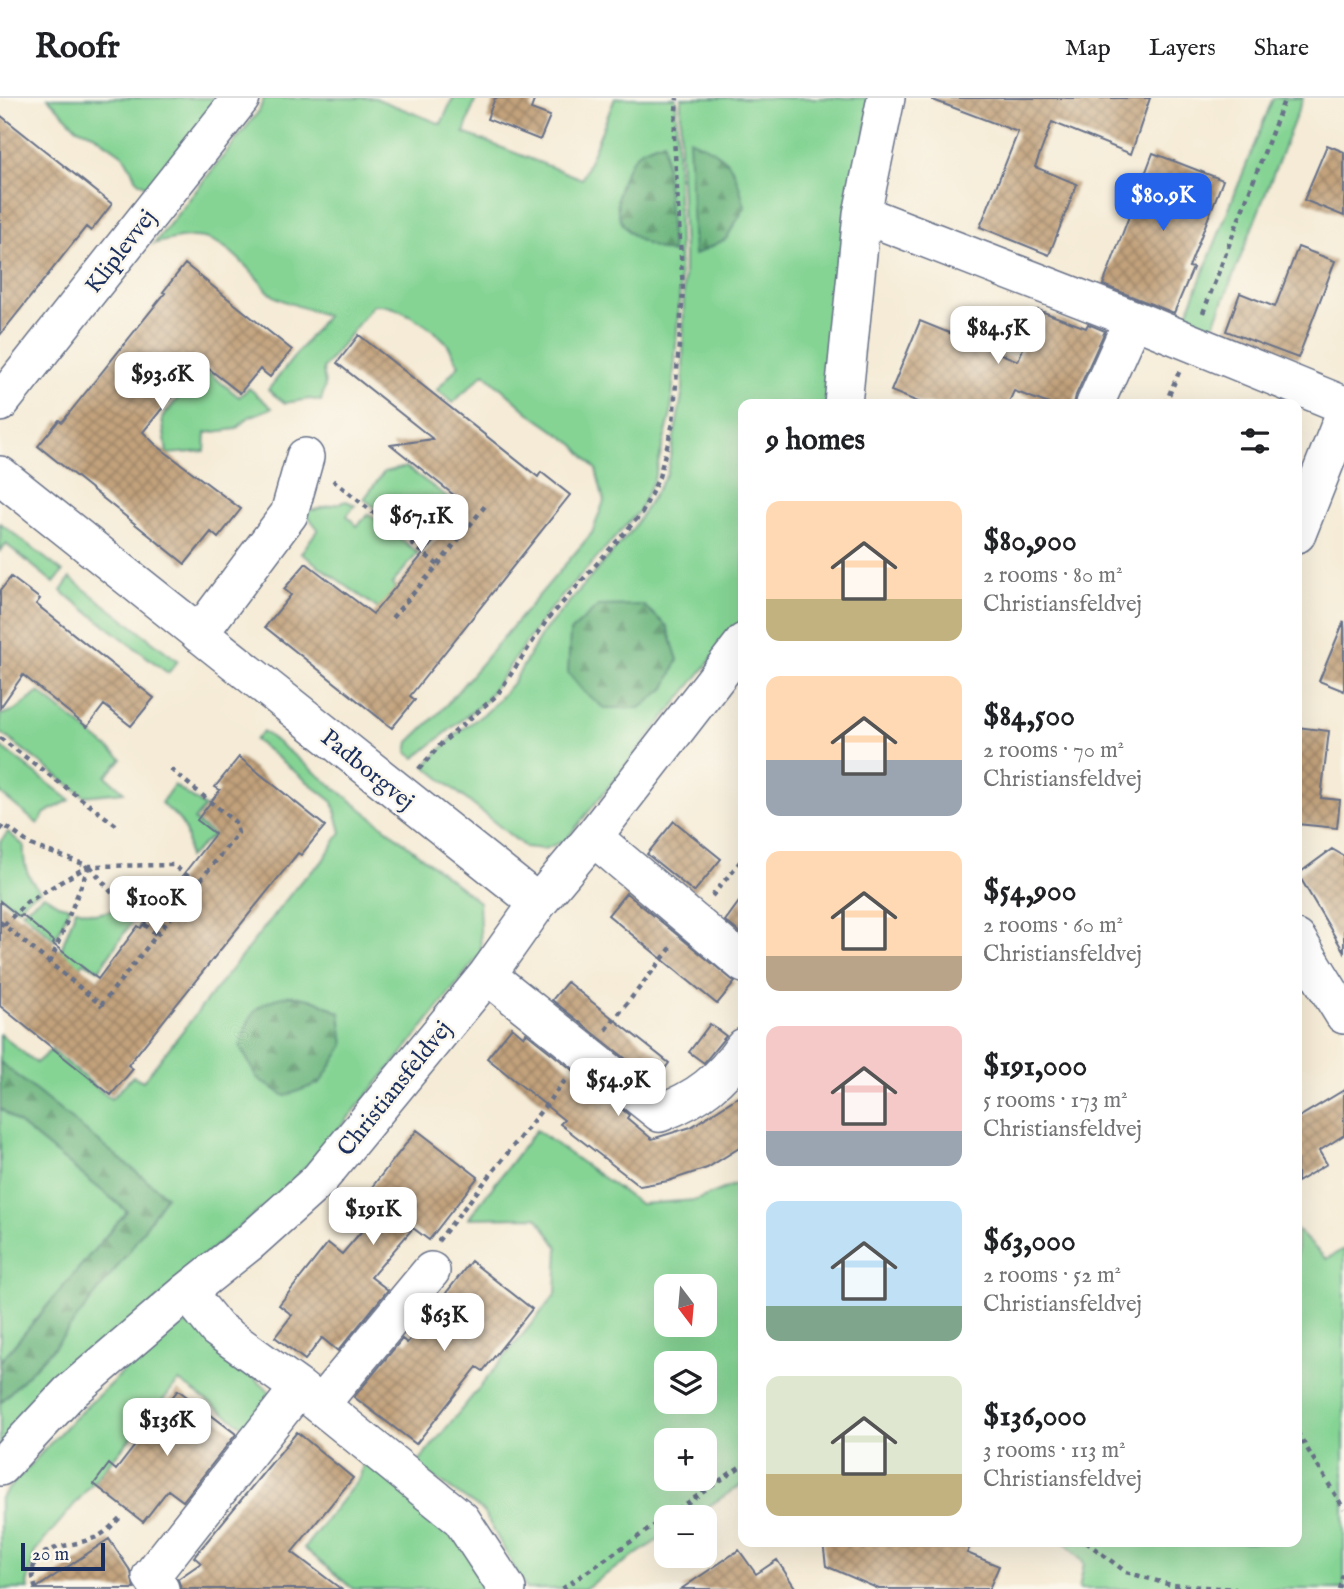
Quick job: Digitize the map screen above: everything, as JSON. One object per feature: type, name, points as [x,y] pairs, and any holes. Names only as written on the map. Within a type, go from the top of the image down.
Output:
[{"type":"street","name":"Kliplevvej","points":[[0,404],[241,98]]},
{"type":"street","points":[[844,399],[862,214],[886,98]]},
{"type":"street","points":[[862,214],[1133,319],[1344,405]]},
{"type":"street","points":[[1097,399],[1133,319]]},
{"type":"street","points":[[1302,521],[1344,415]]},
{"type":"street","points":[[199,634],[289,514],[305,457]]},
{"type":"street","name":"Padborgvej","points":[[0,475],[538,903]]},
{"type":"street","name":"Christiansfeldvej","points":[[0,1467],[69,1393],[250,1242],[318,1181],[487,975],[538,903],[593,837],[738,650]]},
{"type":"street","points":[[593,837],[738,959]]},
{"type":"street","points":[[1302,947],[1344,1015]]},
{"type":"street","points":[[487,975],[660,1113],[685,1104],[708,1089],[738,1055]]},
{"type":"street","points":[[160,1589],[151,1576],[309,1397],[431,1272]]},
{"type":"street","points":[[187,1292],[217,1329],[309,1397],[461,1519],[507,1589]]},
{"type":"path","points":[[398,792],[442,743],[497,695],[548,620],[642,513],[659,477],[673,423],[683,291],[674,137],[677,98]]},
{"type":"path","points":[[1167,399],[1285,98]]},
{"type":"path","points":[[305,457],[439,565]]},
{"type":"path","points":[[390,620],[439,565],[485,506]]},
{"type":"path","points":[[0,738],[120,828]]},
{"type":"path","points":[[89,866],[27,902],[2,923],[101,1006],[238,833],[235,822],[168,767]]},
{"type":"path","points":[[0,830],[2,823],[32,845],[89,866],[173,865],[197,883]]},
{"type":"path","points":[[89,866],[121,904],[157,935]]},
{"type":"path","points":[[50,963],[89,866]]},
{"type":"path","points":[[1302,1440],[1344,1509]]},
{"type":"path","points":[[562,1589],[738,1468]]},
{"type":"path","points":[[36,1589],[32,1575],[43,1553],[53,1547],[97,1538],[120,1518]]},
{"type":"path","points":[[1093,1547],[1126,1572],[1171,1585],[1236,1589]]},
{"type":"path","points":[[1339,1589],[1344,1571]]},
{"type":"green space","points":[[48,98],[225,98],[151,189],[138,181],[123,155],[93,134],[77,128]]},
{"type":"green space","points":[[264,98],[375,98],[441,124],[453,98],[476,98],[464,133],[582,179],[615,98],[676,98],[680,289],[671,414],[654,479],[639,511],[546,614],[485,701],[415,758],[407,752],[409,742],[441,711],[592,533],[604,501],[596,469],[575,445],[528,412],[484,373],[453,403],[437,390],[459,365],[451,350],[445,341],[430,329],[391,307],[373,305],[323,369],[325,386],[321,401],[310,399],[285,403],[268,390],[326,316],[274,296],[232,253],[211,240],[187,237],[154,244],[259,111]]},
{"type":"green space","points":[[681,98],[870,98],[834,399],[738,399],[738,626],[565,841],[544,849],[525,847],[425,766],[456,734],[488,711],[513,683],[543,632],[632,530],[667,474],[683,390],[684,256]]},
{"type":"green space","points":[[1273,98],[1303,98],[1210,335],[1182,326]]},
{"type":"green space","points":[[689,139],[714,151],[729,164],[738,181],[745,207],[726,239],[694,255]]},
{"type":"green space","points":[[664,141],[672,253],[647,244],[628,231],[618,212],[617,200],[625,173],[636,155],[641,150]]},
{"type":"green space","points":[[203,368],[239,397],[249,388],[272,408],[249,417],[236,429],[206,433],[205,451],[167,454],[162,418]]},
{"type":"green space","points":[[406,467],[471,514],[465,520],[453,512],[425,545],[364,499],[384,472]]},
{"type":"green space","points":[[346,501],[355,505],[347,516],[357,526],[369,514],[418,553],[392,584],[405,597],[388,616],[301,553],[318,529],[303,510],[314,510]]},
{"type":"green space","points":[[0,523],[63,572],[54,583],[6,544],[0,551]]},
{"type":"green space","points":[[70,578],[178,661],[168,673],[61,591]]},
{"type":"green space","points":[[643,605],[667,626],[678,660],[665,688],[640,708],[604,708],[584,692],[568,673],[570,632],[598,606]]},
{"type":"green space","points":[[39,692],[122,759],[106,776],[124,792],[84,796],[0,732],[0,715],[16,710]]},
{"type":"green space","points":[[263,731],[479,902],[481,953],[406,1049],[312,1161],[277,1196],[211,1250],[0,1446],[0,1403],[55,1346],[128,1253],[166,1196],[0,1063],[0,1034],[36,1063],[51,1050],[111,1099],[133,1076],[143,1081],[301,881],[322,862],[341,832],[333,802],[255,740]]},
{"type":"green space","points":[[0,746],[70,800],[45,813],[38,824],[0,793]]},
{"type":"green space","points":[[174,785],[205,807],[194,820],[213,835],[188,858],[184,826],[161,803]]},
{"type":"green space","points":[[8,832],[24,846],[27,870],[40,891],[17,909],[0,896],[0,842]]},
{"type":"green space","points":[[44,895],[58,904],[70,907],[55,940],[22,911]]},
{"type":"green space","points":[[76,909],[96,914],[119,909],[133,920],[99,970],[84,962],[73,971],[58,958]]},
{"type":"green space","points":[[290,995],[318,1001],[340,1013],[344,1045],[320,1083],[285,1096],[257,1078],[240,1046],[255,1011],[268,1002]]},
{"type":"green space","points":[[0,1062],[166,1196],[128,1253],[55,1346],[0,1403],[0,1362],[127,1211],[0,1108]]},
{"type":"green space","points":[[0,1108],[127,1211],[0,1362]]},
{"type":"green space","points":[[536,1130],[640,1204],[696,1200],[738,1183],[738,1487],[710,1505],[654,1505],[654,1543],[584,1589],[526,1589],[483,1511],[416,1465],[556,1294],[558,1247],[537,1217],[469,1218]]},
{"type":"green space","points":[[1302,1235],[1326,1259],[1344,1249],[1344,1589],[1079,1589],[1084,1563],[1069,1547],[1302,1547]]},
{"type":"green space","points":[[174,1324],[194,1325],[269,1391],[274,1406],[247,1429],[179,1381],[35,1551],[27,1585],[29,1589],[0,1589],[0,1498],[68,1424]]},
{"type":"green space","points":[[364,1460],[453,1533],[490,1589],[353,1589],[304,1548],[360,1477]]},
{"type":"building","points":[[495,98],[535,98],[531,109],[550,116],[540,140],[487,119]]},
{"type":"building","points":[[933,98],[1150,98],[1131,154],[1052,122],[1035,167],[1077,184],[1049,255],[980,227],[1018,132]]},
{"type":"building","points":[[0,115],[112,204],[91,231],[86,227],[0,335]]},
{"type":"building","points":[[1327,145],[1344,152],[1344,216],[1304,200]]},
{"type":"building","points":[[1153,153],[1223,180],[1189,267],[1193,268],[1174,313],[1103,285]]},
{"type":"building","points":[[1298,247],[1335,261],[1298,358],[1226,331],[1240,293],[1275,307]]},
{"type":"building","points":[[185,264],[292,350],[270,377],[260,369],[240,393],[200,362],[143,432],[156,445],[241,509],[218,538],[211,532],[185,564],[38,446],[59,420],[62,422]]},
{"type":"building","points":[[1038,310],[1086,328],[1088,324],[1105,331],[1075,399],[1036,399],[1014,391],[1010,399],[911,399],[891,391],[920,321],[1018,361]]},
{"type":"building","points":[[359,335],[538,477],[541,472],[570,495],[410,696],[415,700],[392,728],[265,627],[291,595],[284,589],[306,563],[373,614],[465,504],[391,445],[433,439],[337,363]]},
{"type":"building","points":[[11,577],[40,599],[36,604],[154,698],[131,726],[104,705],[87,727],[23,675],[0,708],[0,591]]},
{"type":"building","points":[[1344,621],[1344,691],[1319,681]]},
{"type":"building","points":[[1302,728],[1329,731],[1321,798],[1340,800],[1337,828],[1302,824]]},
{"type":"building","points":[[239,757],[325,826],[301,855],[298,853],[128,1065],[133,1069],[111,1095],[0,1006],[0,901],[20,917],[22,915],[54,942],[53,944],[98,979],[138,926],[141,928],[215,834],[197,820],[220,790],[215,787]]},
{"type":"building","points":[[674,821],[721,859],[694,892],[647,854]]},
{"type":"building","points":[[1332,849],[1344,856],[1344,952],[1302,881],[1302,871]]},
{"type":"building","points":[[626,893],[735,982],[717,1004],[608,915]]},
{"type":"building","points":[[738,903],[738,931],[725,921]]},
{"type":"building","points":[[567,982],[669,1063],[655,1082],[552,1000]]},
{"type":"building","points":[[710,1024],[726,1036],[704,1063],[689,1052]]},
{"type":"building","points":[[512,1027],[524,1037],[526,1033],[629,1115],[627,1118],[652,1139],[691,1127],[738,1097],[738,1149],[707,1168],[668,1181],[640,1186],[560,1124],[564,1120],[487,1058]]},
{"type":"building","points":[[1344,1090],[1344,1135],[1319,1151],[1327,1164],[1302,1179],[1302,1115]]},
{"type":"building","points":[[417,1130],[478,1177],[429,1240],[413,1228],[371,1277],[388,1290],[338,1351],[322,1338],[305,1360],[275,1337],[292,1315],[279,1305],[328,1243],[342,1254],[384,1205],[368,1192]]},
{"type":"building","points":[[471,1261],[532,1309],[483,1371],[477,1367],[416,1444],[354,1397],[402,1339],[407,1343]]},
{"type":"building","points":[[178,1390],[236,1434],[183,1501],[168,1490],[143,1522],[94,1484],[109,1464],[116,1470]]},
{"type":"building","points":[[297,1432],[353,1478],[292,1552],[341,1589],[181,1589],[178,1579],[201,1563],[194,1557]]},
{"type":"building","points":[[109,1539],[131,1572],[134,1589],[35,1589]]},
{"type":"building","points":[[824,1547],[970,1547],[967,1553],[999,1566],[989,1589],[879,1589],[826,1566]]},
{"type":"building","points":[[739,1550],[756,1574],[777,1560],[796,1589],[681,1589],[712,1568],[717,1568],[717,1565]]}]
